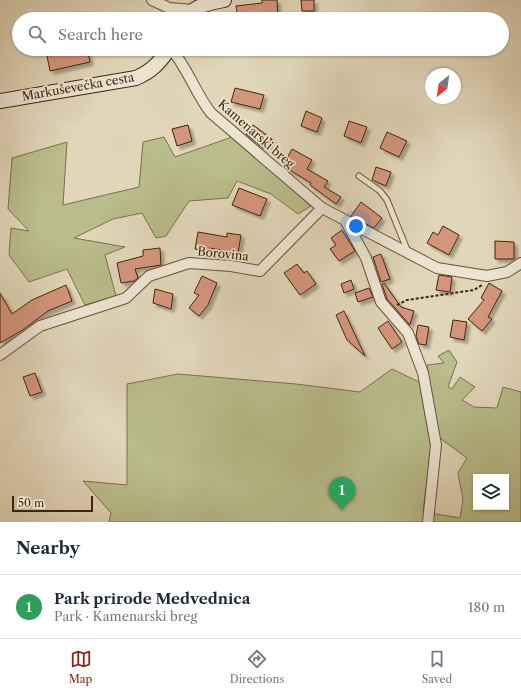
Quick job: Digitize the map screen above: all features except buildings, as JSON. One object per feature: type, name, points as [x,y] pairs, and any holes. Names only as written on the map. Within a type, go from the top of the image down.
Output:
[{"type":"main road","points":[[194,12],[224,0]]},
{"type":"main road","name":"Markuševečka cesta","points":[[0,101],[136,78],[147,73],[158,65],[165,56]]},
{"type":"street","points":[[152,0],[182,12]]},
{"type":"street","name":"Kamenarski breg","points":[[177,56],[200,100],[211,113],[322,208],[437,268],[487,276],[507,272],[521,263]]},
{"type":"street","name":"Borovina","points":[[0,355],[40,326],[126,298],[149,276],[189,263],[231,266],[260,272],[322,208]]},
{"type":"street","points":[[345,220],[366,258],[381,302],[408,333],[423,373],[436,446],[428,522]]},
{"type":"lane","points":[[359,176],[380,191],[387,200],[408,254]]},
{"type":"path","points":[[387,309],[407,300],[474,290],[482,284],[487,276]]},
{"type":"green space","points":[[164,137],[175,157],[232,137],[311,206],[298,214],[271,194],[237,181],[228,198],[189,201],[166,236],[156,238],[142,213],[113,219],[74,238],[125,247],[105,255],[116,296],[85,305],[67,269],[29,282],[9,255],[11,228],[29,231],[8,209],[12,158],[67,142],[63,205],[139,187],[143,142]]},
{"type":"green space","points":[[449,350],[457,362],[448,387],[452,389],[460,377],[475,387],[462,400],[474,407],[497,408],[503,387],[521,392],[521,522],[109,522],[111,513],[83,481],[127,485],[127,384],[178,374],[296,384],[360,392],[392,369],[419,382],[431,447],[423,512],[460,518],[463,499],[458,473],[467,458],[437,436],[427,365],[444,363],[438,356]]},
{"type":"place","name":"Park prirode Medvednica","points":[[342,510]]}]
